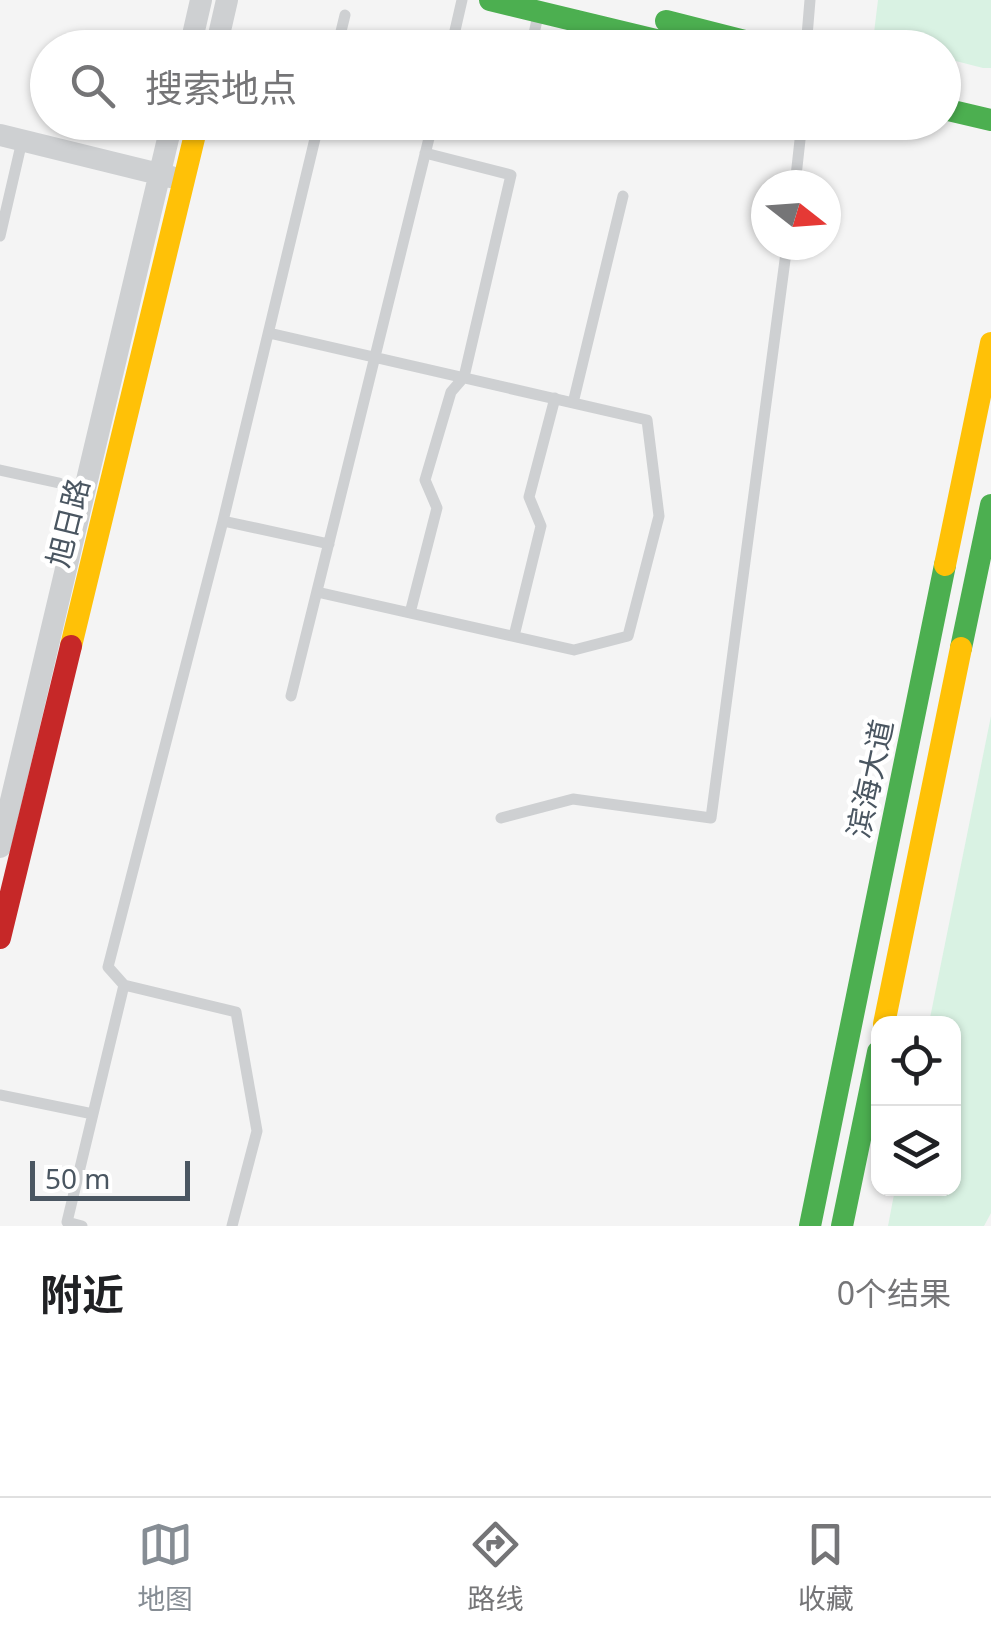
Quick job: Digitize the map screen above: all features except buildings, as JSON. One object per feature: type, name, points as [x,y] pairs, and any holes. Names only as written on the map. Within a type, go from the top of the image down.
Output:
[{"type":"main road","points":[[490,0],[616,30]]},
{"type":"main road","points":[[579,0],[674,30]]},
{"type":"main road","points":[[961,92],[991,100]]},
{"type":"main road","points":[[961,113],[991,120]]},
{"type":"main road","name":"旭日路","points":[[0,938],[13,811],[194,140]]},
{"type":"main road","name":"滨海大道","points":[[810,1226],[991,343]]},
{"type":"main road","name":"滨海大道","points":[[886,1016],[991,504]]},
{"type":"main road","points":[[842,1226],[871,1086]]},
{"type":"street","points":[[194,30],[201,0]]},
{"type":"street","points":[[220,30],[227,0]]},
{"type":"street","points":[[11,138],[184,180]]},
{"type":"street","name":"旭日路","points":[[0,847],[13,811],[168,140]]},
{"type":"lane","points":[[455,30],[462,0]]},
{"type":"lane","points":[[808,30],[810,0]]},
{"type":"lane","points":[[535,30],[539,11]]},
{"type":"lane","points":[[342,30],[345,16]]},
{"type":"lane","points":[[0,236],[11,138]]},
{"type":"lane","points":[[232,1226],[257,1131],[236,1012],[124,985],[108,967],[223,521],[315,140]]},
{"type":"lane","points":[[292,696],[428,140]]},
{"type":"lane","points":[[797,170],[800,140]]},
{"type":"lane","points":[[410,613],[437,508],[425,480],[451,392],[464,377],[511,175],[425,153]]},
{"type":"lane","points":[[574,402],[623,196]]},
{"type":"lane","points":[[501,818],[573,799],[711,818],[785,260]]},
{"type":"lane","points":[[269,333],[647,420],[659,516],[628,636],[574,650],[317,592]]},
{"type":"lane","points":[[514,636],[541,526],[529,497],[554,398]]},
{"type":"lane","points":[[0,470],[60,484]]},
{"type":"lane","points":[[223,521],[329,544]]},
{"type":"lane","points":[[82,1226],[63,1224],[124,985]]},
{"type":"lane","points":[[0,1095],[93,1114]]},
{"type":"green space","points":[[878,0],[991,0],[991,68],[961,62],[961,30],[874,30]]},
{"type":"green space","points":[[991,716],[991,1213],[984,1226],[888,1226],[894,1196],[961,1196],[961,1016],[930,1016]]},
{"type":"traffic: fast","points":[[490,0],[614,30]]},
{"type":"traffic: fast","points":[[666,21],[702,30]]},
{"type":"traffic: fast","points":[[961,113],[991,120]]},
{"type":"traffic: fast","points":[[961,648],[991,505]]},
{"type":"traffic: fast","points":[[810,1226],[945,565]]},
{"type":"traffic: fast","points":[[842,1226],[871,1086]]},
{"type":"traffic: slow","points":[[71,646],[194,140]]},
{"type":"traffic: slow","points":[[945,565],[991,343]]},
{"type":"traffic: slow","points":[[886,1016],[961,648]]},
{"type":"traffic: jam","points":[[0,938],[71,646]]}]
